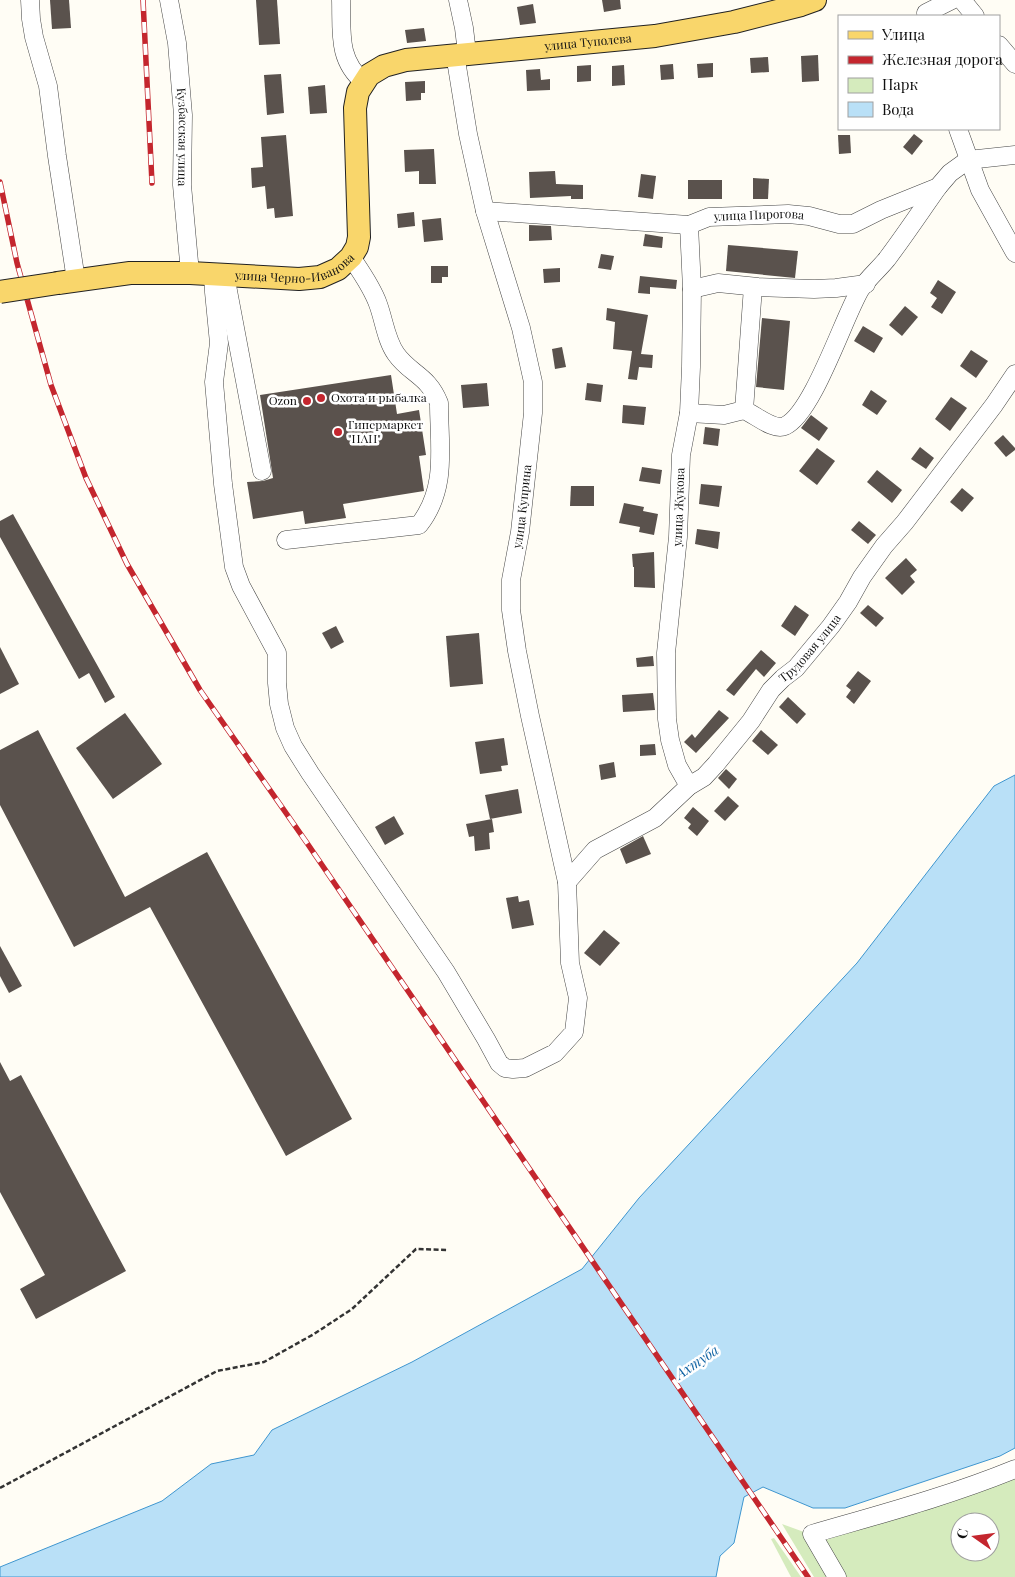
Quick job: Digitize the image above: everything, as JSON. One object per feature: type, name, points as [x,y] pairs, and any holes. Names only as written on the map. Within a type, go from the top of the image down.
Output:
[{"type":"main road","name":"улица Туполева","points":[[364,82],[369,75],[384,66],[406,60],[461,53],[655,36],[734,22],[801,6],[815,0]]},
{"type":"main road","name":"улица Черно-Иванова","points":[[0,292],[130,273],[190,273],[299,279],[320,277],[338,269],[351,257],[357,248],[359,237],[355,108],[358,92],[364,82]]},
{"type":"street","points":[[30,0],[34,37],[48,86],[56,147],[68,282]]},
{"type":"street","name":"Кузбасская улица","points":[[169,0],[178,43],[183,115],[182,185],[190,273]]},
{"type":"street","points":[[341,0],[342,39],[345,57],[354,73],[364,82]]},
{"type":"street","name":"улица Куприна","points":[[219,275],[214,292],[219,343],[214,382],[223,484],[234,566],[241,586],[277,653],[279,704],[285,728],[293,746],[446,972],[499,1063],[504,1068],[525,1068],[538,1063],[555,1053],[574,1032],[578,998],[570,963],[567,882],[530,716],[511,610],[511,580],[520,532],[533,413],[533,382],[521,328],[485,211],[468,134],[461,53],[464,28],[458,0]]},
{"type":"street","points":[[925,10],[952,0]]},
{"type":"street","points":[[962,0],[974,15]]},
{"type":"street","points":[[1000,46],[1015,64]]},
{"type":"street","points":[[958,130],[980,190],[1015,253]]},
{"type":"street","points":[[968,160],[1015,155]]},
{"type":"street","name":"улица Пирогова","points":[[485,211],[690,225],[709,217],[788,214],[809,216],[839,224],[853,224],[881,210],[938,187],[950,173],[968,160]]},
{"type":"street","points":[[689,413],[724,415],[744,410],[773,426],[783,427],[790,423],[809,397],[823,372],[861,289],[886,260],[938,187]]},
{"type":"street","name":"улица Жукова","points":[[689,786],[677,765],[667,719],[666,653],[678,537],[681,455],[689,413],[692,367],[690,225]]},
{"type":"street","points":[[286,540],[419,525],[428,513],[440,481],[438,403],[434,392],[423,378],[397,355],[388,337],[372,289],[351,257]]},
{"type":"street","points":[[219,275],[262,471]]},
{"type":"street","points":[[692,289],[718,283],[814,289],[866,284]]},
{"type":"street","points":[[744,410],[753,286]]},
{"type":"street","name":"Трудовая улица","points":[[567,882],[595,850],[655,818],[689,786],[704,777],[716,764],[752,721],[771,690],[796,668],[831,626],[884,546],[911,514],[994,405],[1015,374]]},
{"type":"street","points":[[837,1577],[812,1534],[977,1485],[1015,1469]]},
{"type":"path","points":[[0,1488],[217,1371],[264,1362],[314,1334],[352,1308],[416,1249],[447,1250]]},
{"type":"green space","points":[[1015,1476],[1015,1577],[814,1577],[782,1524],[826,1540]]},
{"type":"green space","points":[[774,1538],[801,1577],[791,1577],[771,1539]]},
{"type":"water","name":"Ахтуба","points":[[1015,775],[1015,1448],[1000,1456],[845,1508],[813,1508],[763,1487],[744,1497],[734,1543],[720,1556],[716,1577],[0,1577],[0,1567],[162,1501],[211,1464],[254,1455],[272,1430],[412,1362],[582,1269],[639,1198],[857,963],[994,786]]},
{"type":"building","points":[[50,0],[69,0],[71,28],[52,29]]},
{"type":"building","points":[[256,0],[277,0],[280,44],[259,45]]},
{"type":"building","points":[[602,0],[620,0],[621,9],[604,12]]},
{"type":"building","points":[[533,4],[536,23],[520,25],[517,7]]},
{"type":"building","points":[[424,28],[426,41],[407,43],[405,30]]},
{"type":"building","points":[[818,55],[819,81],[802,82],[801,56]]},
{"type":"building","points":[[768,57],[769,72],[751,73],[750,58]]},
{"type":"building","points":[[713,63],[713,77],[698,78],[697,64]]},
{"type":"building","points":[[673,64],[674,79],[661,80],[660,65]]},
{"type":"building","points":[[591,65],[591,81],[577,82],[577,66]]},
{"type":"building","points":[[624,65],[625,85],[612,86],[612,66]]},
{"type":"building","points":[[540,69],[541,80],[550,79],[550,90],[527,91],[526,70]]},
{"type":"building","points":[[281,74],[284,113],[267,115],[264,75]]},
{"type":"building","points":[[425,81],[425,93],[421,93],[421,100],[406,101],[405,82]]},
{"type":"building","points":[[325,85],[327,113],[310,114],[308,87]]},
{"type":"building","points":[[914,134],[923,141],[912,155],[903,147]]},
{"type":"building","points":[[286,135],[293,216],[275,218],[274,208],[267,209],[265,186],[252,188],[251,168],[263,167],[261,137]]},
{"type":"building","points":[[838,135],[850,135],[851,153],[839,154]]},
{"type":"building","points":[[434,149],[436,184],[419,184],[419,171],[405,172],[404,150]]},
{"type":"building","points":[[555,171],[556,184],[583,185],[583,199],[571,199],[571,196],[530,198],[529,172]]},
{"type":"building","points":[[641,174],[656,176],[653,199],[638,197]]},
{"type":"building","points":[[753,178],[769,179],[768,199],[753,199]]},
{"type":"building","points":[[688,180],[722,180],[722,199],[688,199]]},
{"type":"building","points":[[414,212],[415,226],[398,228],[397,214]]},
{"type":"building","points":[[441,218],[443,240],[424,242],[422,220]]},
{"type":"building","points":[[529,225],[551,226],[552,240],[529,241]]},
{"type":"building","points":[[645,234],[663,237],[662,248],[643,246]]},
{"type":"building","points":[[728,245],[798,251],[795,278],[726,271]]},
{"type":"building","points":[[601,254],[614,256],[611,270],[598,268]]},
{"type":"building","points":[[431,266],[448,266],[448,277],[442,277],[442,283],[431,283]]},
{"type":"building","points":[[560,268],[560,282],[544,283],[543,269]]},
{"type":"building","points":[[640,276],[677,280],[676,289],[650,287],[650,294],[638,293]]},
{"type":"building","points":[[938,280],[956,292],[942,314],[931,307],[937,298],[930,293]]},
{"type":"building","points":[[905,306],[918,317],[902,336],[889,325]]},
{"type":"building","points":[[607,308],[648,315],[641,354],[653,355],[652,368],[639,367],[637,380],[628,379],[632,351],[613,349],[615,322],[606,320]]},
{"type":"building","points":[[762,318],[790,321],[784,390],[756,387]]},
{"type":"building","points":[[863,326],[883,338],[874,353],[854,341]]},
{"type":"building","points":[[562,347],[566,367],[555,369],[552,349]]},
{"type":"building","points":[[971,350],[988,361],[976,378],[960,366]]},
{"type":"building","points":[[391,375],[397,414],[419,410],[426,455],[419,456],[424,491],[343,504],[346,518],[305,524],[303,511],[253,519],[247,482],[273,478],[260,395]]},
{"type":"building","points":[[487,383],[489,406],[463,408],[461,385]]},
{"type":"building","points":[[587,383],[603,385],[601,402],[585,400]]},
{"type":"building","points":[[871,390],[887,401],[877,415],[862,405]]},
{"type":"building","points":[[951,397],[967,408],[950,431],[935,419]]},
{"type":"building","points":[[623,405],[646,407],[644,425],[622,423]]},
{"type":"building","points":[[811,415],[828,428],[819,441],[801,428]]},
{"type":"building","points":[[705,427],[720,429],[718,446],[703,444]]},
{"type":"building","points":[[1003,435],[1015,448],[1006,457],[994,443]]},
{"type":"building","points":[[920,447],[934,458],[926,469],[911,459]]},
{"type":"building","points":[[817,448],[835,461],[817,485],[799,471]]},
{"type":"building","points":[[642,467],[662,470],[660,484],[639,481]]},
{"type":"building","points":[[877,470],[902,490],[892,503],[867,482]]},
{"type":"building","points":[[701,484],[722,486],[719,507],[699,504]]},
{"type":"building","points":[[571,486],[594,486],[594,506],[570,506]]},
{"type":"building","points":[[962,488],[974,498],[962,512],[950,502]]},
{"type":"building","points":[[624,503],[644,507],[643,511],[658,514],[654,535],[639,532],[640,527],[619,523]]},
{"type":"building","points":[[13,514],[115,697],[105,703],[89,673],[79,679],[0,537],[0,521]]},
{"type":"building","points":[[859,521],[876,535],[868,544],[851,530]]},
{"type":"building","points":[[697,529],[720,532],[718,549],[695,544]]},
{"type":"building","points":[[654,552],[655,588],[634,587],[632,554]]},
{"type":"building","points":[[906,558],[917,570],[910,576],[915,582],[902,595],[885,578]]},
{"type":"building","points":[[795,605],[809,615],[795,636],[781,626]]},
{"type":"building","points":[[868,605],[884,618],[876,627],[860,613]]},
{"type":"building","points":[[336,626],[344,642],[331,649],[322,633]]},
{"type":"building","points":[[479,633],[483,684],[450,687],[446,636]]},
{"type":"building","points":[[0,647],[19,684],[0,694]]},
{"type":"building","points":[[761,650],[776,663],[764,677],[756,669],[734,696],[726,690]]},
{"type":"building","points":[[653,656],[654,666],[637,667],[636,658]]},
{"type":"building","points":[[858,671],[871,681],[854,704],[846,697],[851,690],[846,686]]},
{"type":"building","points":[[653,693],[655,710],[623,712],[622,695]]},
{"type":"building","points":[[788,697],[806,714],[797,724],[779,707]]},
{"type":"building","points":[[719,710],[729,718],[696,753],[684,742],[692,734],[695,738]]},
{"type":"building","points":[[125,713],[162,764],[113,799],[76,748]]},
{"type":"building","points":[[38,730],[125,897],[207,852],[352,1119],[286,1156],[150,907],[74,947],[0,805],[0,750]]},
{"type":"building","points":[[761,730],[778,745],[768,755],[752,741]]},
{"type":"building","points":[[504,738],[508,765],[501,766],[502,771],[480,774],[475,742]]},
{"type":"building","points":[[655,744],[656,755],[640,756],[640,745]]},
{"type":"building","points":[[614,762],[616,777],[601,780],[599,765]]},
{"type":"building","points":[[726,769],[737,779],[729,789],[718,778]]},
{"type":"building","points":[[518,789],[522,813],[490,819],[485,795]]},
{"type":"building","points":[[728,796],[739,806],[725,821],[714,811]]},
{"type":"building","points":[[693,807],[709,821],[697,836],[688,828],[691,824],[684,818]]},
{"type":"building","points":[[394,816],[404,834],[385,845],[375,827]]},
{"type":"building","points":[[492,819],[494,832],[489,833],[490,849],[475,851],[474,836],[469,837],[466,824]]},
{"type":"building","points":[[643,836],[651,854],[626,864],[620,849]]},
{"type":"building","points":[[518,896],[519,902],[529,900],[534,925],[512,929],[506,898]]},
{"type":"building","points":[[604,930],[620,943],[600,966],[584,953]]},
{"type":"building","points":[[0,946],[22,986],[9,993],[0,976]]},
{"type":"building","points":[[0,1062],[10,1081],[21,1075],[126,1271],[36,1319],[20,1289],[45,1275],[0,1192]]},
{"type":"railway","points":[[143,0],[152,183]]},
{"type":"railway","points":[[0,182],[17,263],[51,385],[86,478],[127,564],[200,690],[307,843],[808,1577]]},
{"type":"place","name":"Охота и рыбалка","points":[[321,398]]},
{"type":"place","name":"Ozon","points":[[307,401]]},
{"type":"place","name":"Гипермаркет \"НАН\"","points":[[338,432]]}]
